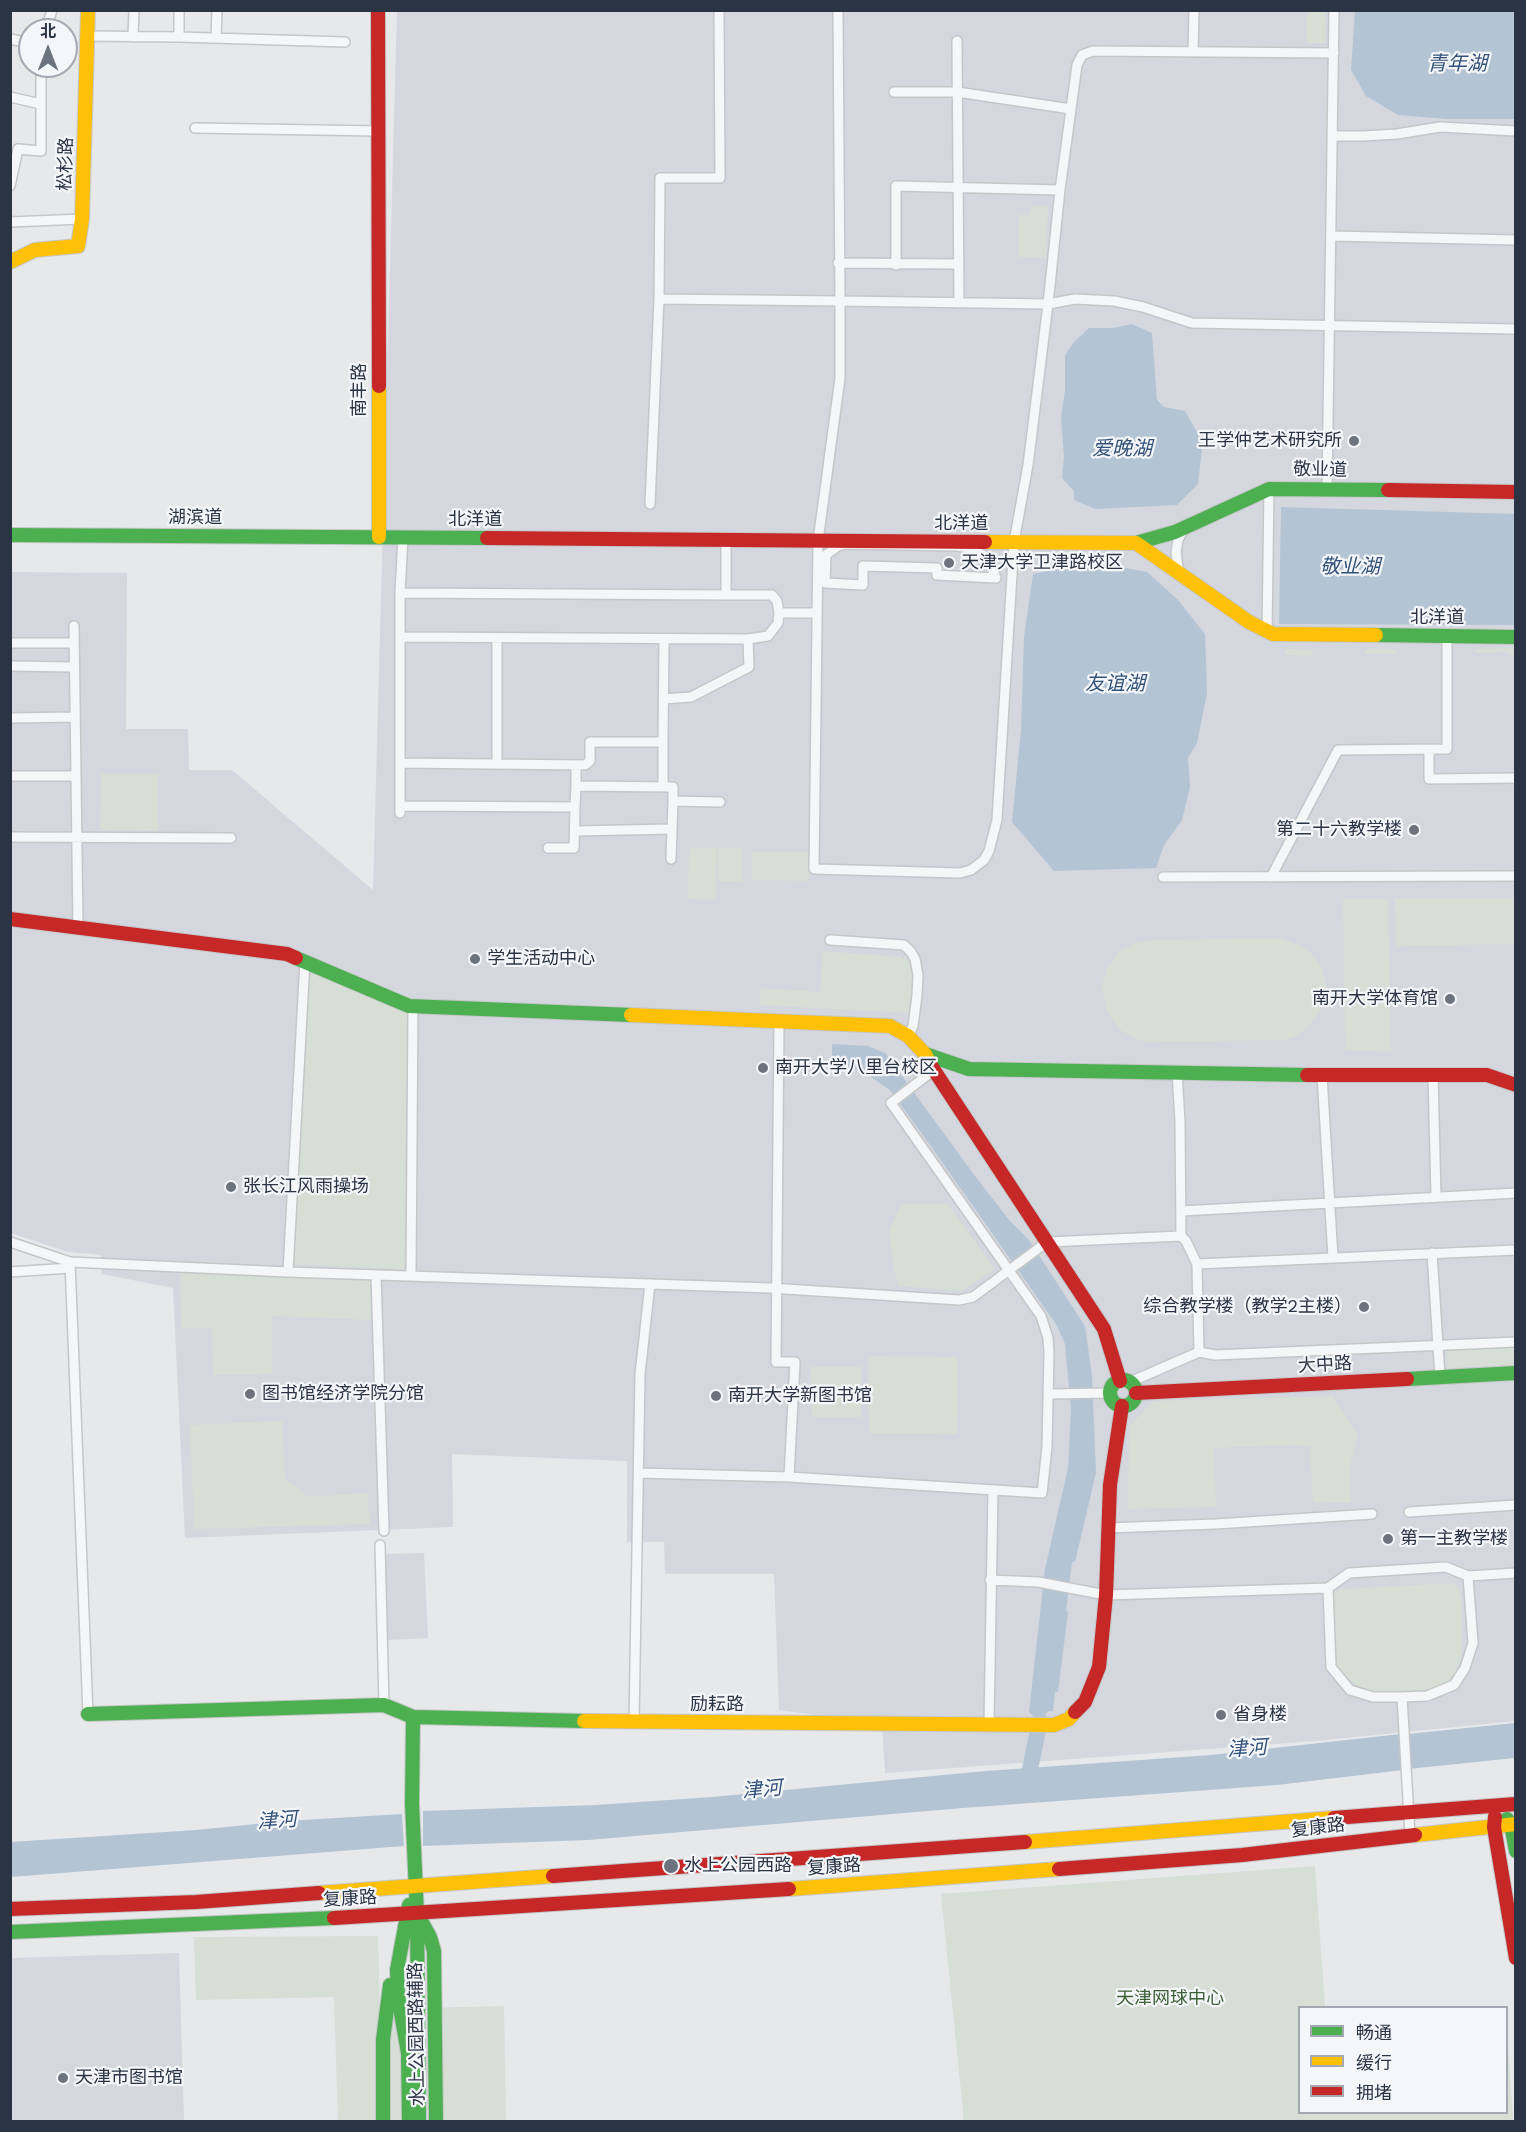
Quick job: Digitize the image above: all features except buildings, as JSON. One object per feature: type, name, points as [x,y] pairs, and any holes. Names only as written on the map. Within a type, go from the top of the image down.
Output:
[{"type":"main road","name":"松杉路","points":[[10,262],[35,250],[78,246],[82,219],[88,10]]},
{"type":"main road","name":"南丰路","points":[[373,10],[376,131]]},
{"type":"main road","name":"南丰路","points":[[378,10],[374,219],[377,243],[379,537]]},
{"type":"main road","name":"敬业道","points":[[1136,543],[1184,528],[1269,489],[1515,492]]},
{"type":"main road","name":"湖滨道","points":[[10,535],[379,537]]},
{"type":"main road","name":"北洋道","points":[[379,537],[1136,543],[1249,622],[1273,634],[1515,636]]},
{"type":"main road","points":[[10,919],[287,954],[413,1006],[890,1026],[908,1036],[925,1054],[1104,1329],[1129,1385],[1131,1403],[1122,1406],[1114,1402],[1111,1393],[1115,1384],[1129,1385]]},
{"type":"main road","points":[[925,1054],[969,1069],[1322,1075],[1487,1075],[1515,1085]]},
{"type":"main road","name":"大中路","points":[[1129,1385],[1515,1373]]},
{"type":"main road","points":[[1106,1595],[1110,1485],[1122,1406]]},
{"type":"main road","name":"励耘路","points":[[413,1717],[634,1722],[1054,1725],[1069,1719],[1085,1702],[1093,1686],[1099,1667],[1106,1595]]},
{"type":"main road","points":[[88,1714],[384,1705],[413,1717],[412,1804],[415,1886],[412,1914],[413,2052],[409,2121]]},
{"type":"main road","name":"复康路","points":[[10,1909],[196,1902],[1409,1813],[1496,1806],[1515,1802]]},
{"type":"main road","points":[[1496,1806],[1513,1824],[1515,1851]]},
{"type":"main road","points":[[1496,1806],[1494,1827],[1515,1958]]},
{"type":"main road","name":"复康路","points":[[10,1932],[412,1914],[1242,1855],[1513,1824]]},
{"type":"main road","points":[[412,1914],[398,1959],[397,1970],[398,1996],[413,2052],[419,2121]]},
{"type":"main road","name":"水上公园西路辅路","points":[[383,2121],[383,2040],[390,1990],[390,1956],[412,1914],[430,1937],[434,1951],[436,2121]]},
{"type":"street","points":[[133,37],[134,10]]},
{"type":"street","points":[[179,10],[179,37]]},
{"type":"street","points":[[216,38],[217,10]]},
{"type":"street","points":[[650,504],[659,298],[660,178],[720,178],[719,10]]},
{"type":"street","points":[[838,10],[840,378],[818,541],[814,870],[960,873],[970,870],[984,860],[989,851],[997,820],[1014,542],[1028,465],[1077,65],[1082,55],[1093,51],[1334,53]]},
{"type":"street","points":[[1193,52],[1194,10]]},
{"type":"street","points":[[1327,489],[1334,10]]},
{"type":"street","points":[[87,36],[345,42]]},
{"type":"street","points":[[957,41],[958,303]]},
{"type":"street","points":[[11,141],[18,149],[41,151],[42,78]]},
{"type":"street","points":[[894,92],[957,92],[1071,109]]},
{"type":"street","points":[[10,97],[41,104]]},
{"type":"street","points":[[1333,136],[1397,134],[1440,127],[1515,131]]},
{"type":"street","points":[[195,128],[376,131]]},
{"type":"street","points":[[10,186],[18,149]]},
{"type":"street","points":[[896,265],[896,186],[1060,190]]},
{"type":"street","points":[[10,222],[82,219]]},
{"type":"street","points":[[1331,236],[1515,240]]},
{"type":"street","points":[[838,264],[958,264]]},
{"type":"street","points":[[659,298],[1048,304],[1076,299],[1114,301],[1143,307],[1192,323],[1515,329]]},
{"type":"street","points":[[1267,632],[1269,489]]},
{"type":"street","points":[[1179,573],[1176,552],[1178,540],[1184,528]]},
{"type":"street","points":[[403,537],[400,593],[400,809],[575,807]]},
{"type":"street","points":[[726,540],[726,594]]},
{"type":"street","points":[[846,544],[969,548],[982,555],[991,566],[996,578],[937,575],[937,568],[863,566],[863,585],[825,583],[826,555],[838,546],[846,544]]},
{"type":"street","points":[[400,593],[772,595],[777,601],[779,613],[778,623],[768,636],[748,639],[400,638]]},
{"type":"street","points":[[779,613],[817,613]]},
{"type":"street","points":[[74,626],[78,927]]},
{"type":"street","points":[[1271,877],[1338,750],[1448,749],[1447,636]]},
{"type":"street","points":[[497,638],[497,764]]},
{"type":"street","points":[[663,699],[691,697],[749,667],[748,639]]},
{"type":"street","points":[[663,787],[664,642]]},
{"type":"street","points":[[10,643],[74,643]]},
{"type":"street","points":[[10,666],[74,667]]},
{"type":"street","points":[[10,718],[75,717]]},
{"type":"street","points":[[400,763],[585,765],[590,761],[590,742],[663,742]]},
{"type":"street","points":[[1428,749],[1429,779],[1515,778]]},
{"type":"street","points":[[548,848],[574,848],[576,765]]},
{"type":"street","points":[[10,776],[76,776]]},
{"type":"street","points":[[576,786],[673,787],[672,859]]},
{"type":"street","points":[[673,801],[720,802]]},
{"type":"street","points":[[576,831],[672,829]]},
{"type":"street","points":[[10,837],[231,838]]},
{"type":"street","points":[[1163,877],[1515,876]]},
{"type":"street","points":[[830,940],[904,945],[911,952],[916,967],[917,995],[913,1026],[908,1036]]},
{"type":"street","points":[[288,1272],[305,960]]},
{"type":"street","points":[[411,1276],[413,1006]]},
{"type":"street","points":[[779,1021],[776,1362],[795,1362],[789,1477]]},
{"type":"street","points":[[639,1473],[789,1477],[1042,1493],[1049,1394],[1048,1338],[1041,1316],[891,1103],[934,1070]]},
{"type":"street","points":[[1177,1071],[1181,1236],[1186,1241],[1197,1264],[1199,1352]]},
{"type":"street","points":[[1432,1074],[1437,1197]]},
{"type":"street","points":[[1322,1075],[1333,1258]]},
{"type":"street","points":[[1181,1211],[1515,1193]]},
{"type":"street","points":[[10,1272],[70,1265],[777,1289],[959,1300],[973,1297],[1047,1242],[1181,1236]]},
{"type":"street","points":[[10,1242],[70,1265]]},
{"type":"street","points":[[1197,1264],[1515,1250]]},
{"type":"street","points":[[1432,1253],[1440,1377]]},
{"type":"street","points":[[70,1265],[88,1714]]},
{"type":"street","points":[[376,1275],[384,1531]]},
{"type":"street","points":[[634,1722],[640,1374],[650,1284]]},
{"type":"street","points":[[1129,1385],[1199,1352],[1215,1355],[1515,1342]]},
{"type":"street","points":[[1049,1394],[1111,1393]]},
{"type":"street","points":[[989,1725],[993,1490]]},
{"type":"street","points":[[1409,1512],[1515,1505]]},
{"type":"street","points":[[1107,1528],[1372,1514]]},
{"type":"street","points":[[380,1545],[384,1705]]},
{"type":"street","points":[[990,1580],[1038,1582],[1106,1595],[1328,1588],[1348,1573],[1446,1567],[1468,1576],[1515,1573]]},
{"type":"street","points":[[1328,1588],[1331,1667],[1350,1690],[1373,1697],[1427,1696],[1454,1685],[1465,1668],[1473,1643],[1468,1576]]},
{"type":"street","points":[[1402,1697],[1410,1835]]},
{"type":"shaded area","points":[[397,11],[1515,11],[1515,1721],[1315,1741],[885,1773],[882,1724],[779,1710],[774,1574],[665,1574],[664,1542],[627,1542],[627,1461],[452,1454],[453,1527],[185,1538],[173,1288],[102,1274],[101,1255],[68,1252],[11,1233],[11,572],[127,573],[126,729],[188,729],[189,770],[232,770],[373,890]]},
{"type":"shaded area","points":[[424,1553],[428,1638],[388,1640],[385,1554]]},
{"type":"shaded area","points":[[179,1953],[184,2121],[11,2121],[11,1958]]},
{"type":"green space","points":[[1307,11],[1326,11],[1325,43],[1306,43]]},
{"type":"green space","points":[[1030,206],[1048,206],[1046,257],[1018,257],[1019,215],[1030,215]]},
{"type":"green space","points":[[1515,648],[1515,659],[1507,652],[1477,653],[1475,649]]},
{"type":"green space","points":[[1285,649],[1312,650],[1312,656],[1285,655]]},
{"type":"green space","points":[[1365,649],[1396,649],[1396,654],[1365,654]]},
{"type":"green space","points":[[101,774],[158,774],[158,831],[100,830]]},
{"type":"green space","points":[[689,848],[717,848],[716,900],[688,899]]},
{"type":"green space","points":[[718,848],[743,848],[743,882],[718,881]]},
{"type":"green space","points":[[752,852],[809,852],[809,881],[752,880]]},
{"type":"green space","points":[[1395,898],[1515,898],[1515,944],[1396,946]]},
{"type":"green space","points":[[1343,899],[1388,899],[1391,1052],[1345,1050]]},
{"type":"green space","points":[[1281,938],[1301,946],[1314,956],[1322,969],[1326,985],[1324,1001],[1318,1015],[1307,1029],[1292,1038],[1147,1042],[1135,1039],[1119,1029],[1106,1010],[1102,985],[1108,966],[1120,951],[1135,943],[1152,940]]},
{"type":"green space","points":[[823,951],[900,957],[907,960],[913,975],[911,1013],[760,1005],[760,988],[820,992]]},
{"type":"green space","points":[[308,969],[408,1009],[404,1269],[291,1264]]},
{"type":"green space","points":[[901,1204],[948,1204],[995,1269],[962,1291],[899,1286],[894,1271],[889,1231]]},
{"type":"green space","points":[[180,1267],[370,1273],[370,1320],[272,1316],[272,1374],[213,1375],[212,1328],[181,1328]]},
{"type":"green space","points":[[1515,1346],[1515,1365],[1447,1368],[1446,1349]]},
{"type":"green space","points":[[868,1356],[958,1357],[957,1434],[869,1433]]},
{"type":"green space","points":[[811,1367],[861,1367],[861,1417],[812,1417]]},
{"type":"green space","points":[[1333,1396],[1358,1436],[1351,1460],[1351,1503],[1313,1502],[1310,1447],[1295,1445],[1214,1448],[1216,1507],[1128,1509],[1129,1426],[1153,1401]]},
{"type":"green space","points":[[282,1421],[285,1478],[308,1497],[367,1493],[370,1524],[194,1529],[190,1425]]},
{"type":"green space","points":[[1453,1583],[1460,1590],[1462,1601],[1462,1655],[1455,1673],[1447,1681],[1425,1690],[1377,1693],[1361,1688],[1339,1669],[1334,1655],[1332,1597],[1336,1592],[1342,1589]]},
{"type":"green space","name":"天津网球中心","points":[[1315,1866],[1325,2006],[1298,2006],[1298,2114],[1508,2114],[1508,2044],[1513,2121],[964,2121],[941,1894]]},
{"type":"green space","points":[[378,1936],[380,2009],[504,2006],[506,2121],[338,2121],[334,1997],[196,2000],[194,1937]]},
{"type":"water","name":"青年湖","points":[[1355,11],[1515,11],[1515,119],[1446,119],[1398,115],[1366,96],[1351,70]]},
{"type":"water","name":"爱晚湖","points":[[1132,324],[1152,333],[1157,400],[1164,407],[1185,411],[1197,432],[1202,449],[1198,484],[1177,505],[1095,509],[1074,500],[1074,491],[1062,478],[1064,457],[1061,417],[1065,391],[1065,355],[1074,342],[1089,328],[1113,328]]},
{"type":"water","name":"敬业湖","points":[[1281,507],[1515,514],[1515,625],[1279,624]]},
{"type":"water","name":"友谊湖","points":[[1075,565],[1110,565],[1147,572],[1178,600],[1205,634],[1207,693],[1197,743],[1188,758],[1190,787],[1182,820],[1164,845],[1156,868],[1054,871],[1012,822],[1021,730],[1024,637],[1033,574]]},
{"type":"water","points":[[832,1044],[868,1046],[885,1053],[975,1176],[1009,1220],[1029,1240],[1085,1326],[1092,1376],[1096,1473],[1075,1562],[1072,1562],[1058,1692],[1055,1692],[1053,1711],[1041,1717],[1033,1716],[1029,1712],[1045,1569],[1068,1468],[1071,1409],[1065,1344],[1056,1324],[890,1090],[855,1069],[832,1067]]},
{"type":"water","points":[[1515,1723],[1515,1758],[1408,1769],[1408,1734]]},
{"type":"water","points":[[1401,1734],[1403,1770],[1277,1785],[963,1808],[588,1840],[423,1846],[423,1811],[596,1805],[712,1797],[986,1771],[1211,1755]]},
{"type":"water","points":[[402,1814],[404,1846],[11,1877],[11,1842]]},
{"type":"waterway","points":[[1027,1784],[1040,1720]]},
{"type":"traffic: fast","points":[[1136,543],[1175,532],[1269,489],[1388,490]]},
{"type":"traffic: fast","points":[[10,535],[487,538]]},
{"type":"traffic: fast","points":[[1376,635],[1516,637]]},
{"type":"traffic: fast","points":[[296,958],[409,1006],[631,1015]]},
{"type":"traffic: fast","points":[[925,1054],[969,1069],[1307,1075]]},
{"type":"traffic: fast","points":[[1407,1379],[1516,1373]]},
{"type":"traffic: fast","points":[[1123,1380],[1132,1384],[1136,1393],[1132,1402],[1123,1406],[1114,1402],[1110,1393],[1114,1384],[1123,1380]]},
{"type":"traffic: fast","points":[[88,1714],[384,1705],[413,1717],[584,1721]]},
{"type":"traffic: fast","points":[[413,1717],[412,1804],[417,1914],[419,2122]]},
{"type":"traffic: fast","points":[[1507,1819],[1511,1824],[1516,1851]]},
{"type":"traffic: fast","points":[[409,1905],[397,1970],[398,1996],[408,2053],[409,2122]]},
{"type":"traffic: fast","points":[[418,1915],[430,1937],[434,1951],[436,2122]]},
{"type":"traffic: fast","points":[[10,1932],[334,1918]]},
{"type":"traffic: fast","points":[[383,2122],[383,2040],[390,1985]]},
{"type":"traffic: slow","points":[[10,262],[35,250],[78,246],[82,219],[88,10]]},
{"type":"traffic: slow","points":[[379,386],[379,537]]},
{"type":"traffic: slow","points":[[985,542],[1136,543],[1249,622],[1273,634],[1376,635]]},
{"type":"traffic: slow","points":[[631,1015],[890,1026],[908,1036],[925,1054],[930,1064]]},
{"type":"traffic: slow","points":[[584,1721],[1054,1725],[1069,1719],[1075,1712]]},
{"type":"traffic: slow","points":[[1025,1842],[1334,1818]]},
{"type":"traffic: slow","points":[[1415,1835],[1516,1824]]},
{"type":"traffic: slow","points":[[789,1889],[1059,1869]]},
{"type":"traffic: slow","points":[[319,1893],[553,1876]]},
{"type":"traffic: jam","points":[[378,10],[379,386]]},
{"type":"traffic: jam","points":[[1388,490],[1516,492]]},
{"type":"traffic: jam","points":[[487,538],[985,542]]},
{"type":"traffic: jam","points":[[10,919],[287,954],[296,958]]},
{"type":"traffic: jam","points":[[930,1064],[1104,1329],[1120,1381]]},
{"type":"traffic: jam","points":[[1307,1075],[1487,1075],[1516,1085]]},
{"type":"traffic: jam","points":[[1136,1393],[1407,1379]]},
{"type":"traffic: jam","points":[[1075,1712],[1085,1702],[1099,1667],[1106,1595],[1110,1485],[1122,1406]]},
{"type":"traffic: jam","points":[[1334,1818],[1516,1804]]},
{"type":"traffic: jam","points":[[1495,1817],[1494,1827],[1516,1958]]},
{"type":"traffic: jam","points":[[1059,1869],[1242,1855],[1415,1835]]},
{"type":"traffic: jam","points":[[553,1876],[1025,1842]]},
{"type":"traffic: jam","points":[[334,1918],[789,1889]]},
{"type":"traffic: jam","points":[[10,1909],[196,1902],[319,1893]]},
{"type":"place","name":"王学仲艺术研究所","points":[[1354,441]]},
{"type":"place","name":"天津大学卫津路校区","points":[[949,563]]},
{"type":"place","name":"第二十六教学楼","points":[[1414,830]]},
{"type":"place","name":"学生活动中心","points":[[475,959]]},
{"type":"place","name":"南开大学体育馆","points":[[1450,999]]},
{"type":"place","name":"南开大学八里台校区","points":[[763,1068]]},
{"type":"place","name":"张长江风雨操场","points":[[231,1187]]},
{"type":"place","name":"综合教学楼（教学2主楼）","points":[[1364,1307]]},
{"type":"place","name":"图书馆经济学院分馆","points":[[250,1394]]},
{"type":"place","name":"南开大学新图书馆","points":[[716,1396]]},
{"type":"place","name":"第一主教学楼","points":[[1388,1539]]},
{"type":"place","name":"省身楼","points":[[1221,1715]]},
{"type":"place","name":"水上公园西路","points":[[671,1866]]},
{"type":"place","name":"天津市图书馆","points":[[63,2078]]},
{"type":"water label","name":"津河","points":[[1247,1749]]},
{"type":"water label","name":"津河","points":[[762,1790]]},
{"type":"water label","name":"津河","points":[[277,1821]]}]
